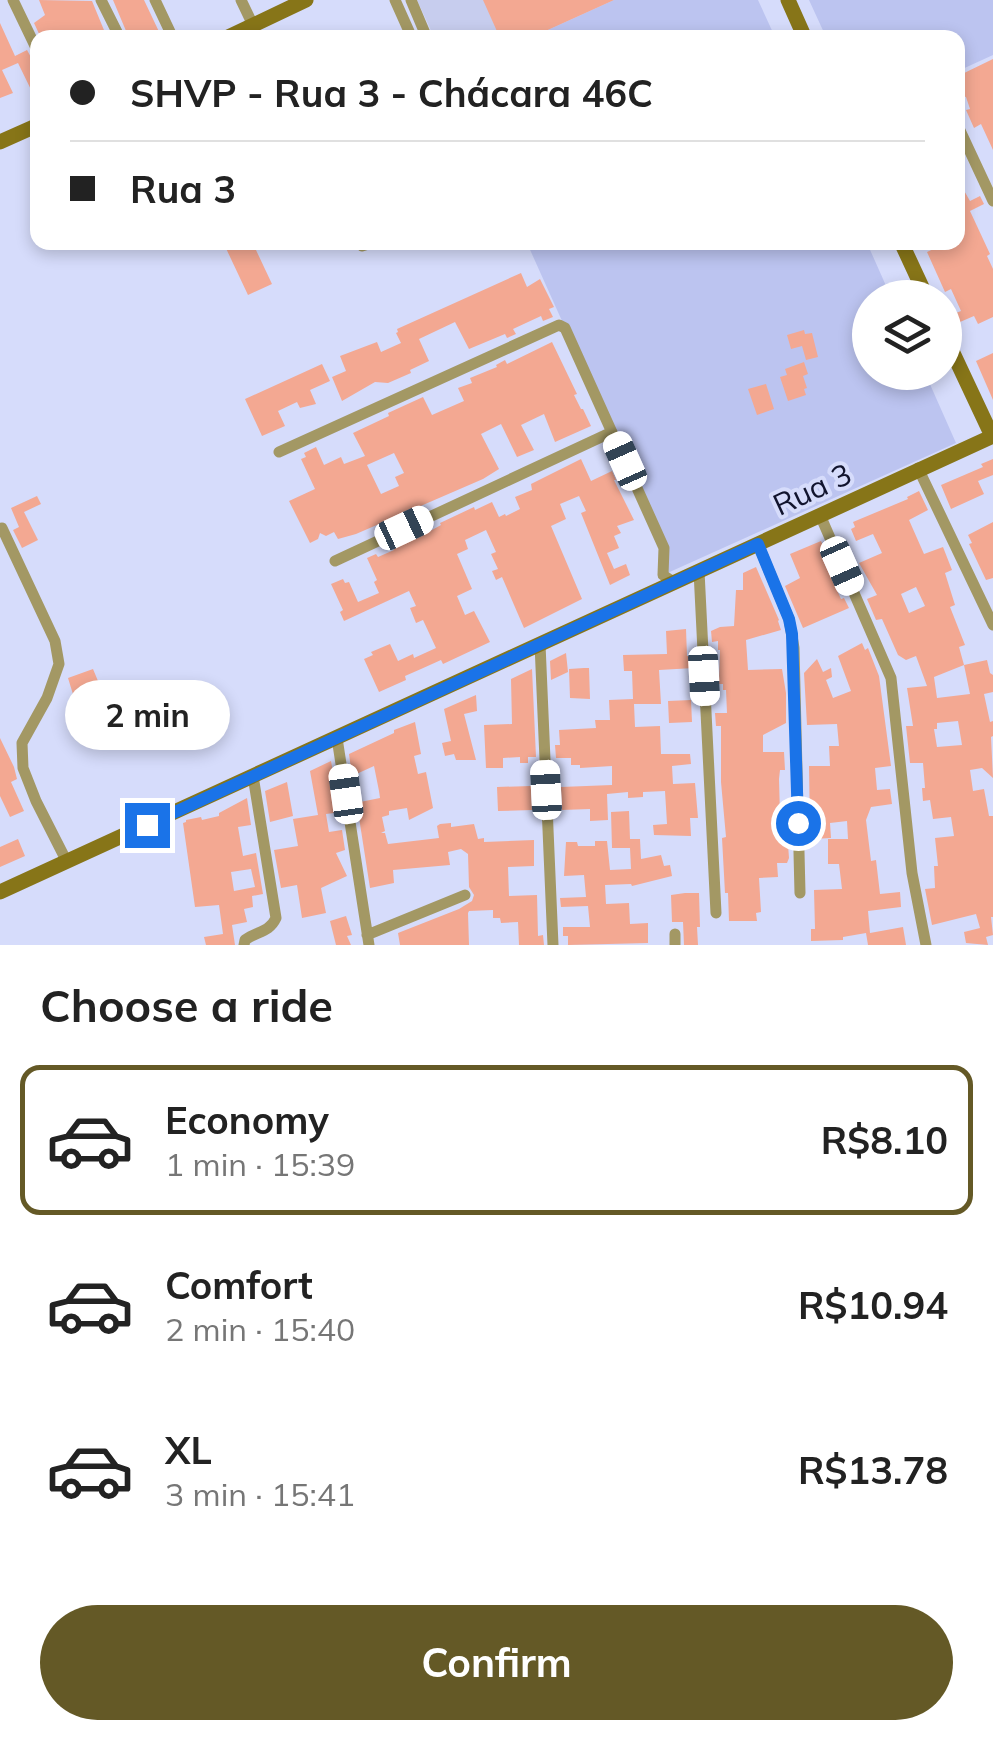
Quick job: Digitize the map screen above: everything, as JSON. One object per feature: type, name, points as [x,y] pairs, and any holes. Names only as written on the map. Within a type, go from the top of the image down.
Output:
[{"type":"main road","points":[[241,30],[306,0]]},
{"type":"main road","points":[[788,0],[802,30]]},
{"type":"main road","points":[[0,142],[30,129]]},
{"type":"main road","points":[[905,250],[919,280]]},
{"type":"main road","points":[[962,372],[992,436]]},
{"type":"main road","name":"Rua 3","points":[[0,892],[992,436]]},
{"type":"street","points":[[13,0],[30,35]]},
{"type":"street","points":[[101,0],[116,30]]},
{"type":"street","points":[[156,0],[169,30]]},
{"type":"street","points":[[241,0],[253,24]]},
{"type":"street","points":[[395,0],[408,30]]},
{"type":"street","points":[[410,0],[423,30]]},
{"type":"street","points":[[965,141],[993,201]]},
{"type":"street","points":[[279,452],[559,325],[565,328],[664,548],[663,575],[675,582]]},
{"type":"street","points":[[335,561],[612,432]]},
{"type":"street","points":[[918,468],[993,624]]},
{"type":"street","points":[[820,515],[891,678],[912,873],[926,945]]},
{"type":"street","points":[[2,528],[55,641],[59,664],[47,698],[22,742],[22,755],[36,801],[67,862]]},
{"type":"street","points":[[758,544],[789,619],[794,648],[800,893]]},
{"type":"street","points":[[699,571],[716,913]]},
{"type":"street","points":[[540,644],[553,945]]},
{"type":"street","points":[[337,738],[368,940],[465,895]]},
{"type":"street","points":[[244,945],[249,937],[268,930],[276,918],[252,776]]},
{"type":"shaded area","points":[[417,0],[614,0],[548,30],[431,30]]},
{"type":"shaded area","points":[[614,0],[758,0],[772,30],[548,30]]},
{"type":"shaded area","points":[[809,0],[993,0],[993,55],[965,68],[965,30],[823,30]]},
{"type":"shaded area","points":[[530,250],[870,250],[883,280],[852,280],[852,390],[933,390],[956,443],[663,575],[664,548]]},
{"type":"building","points":[[39,0],[92,1],[104,30],[37,30],[34,23],[45,15]]},
{"type":"building","points":[[113,0],[144,0],[158,30],[126,30]]},
{"type":"building","points":[[483,0],[614,0],[548,30],[496,30]]},
{"type":"building","points":[[0,23],[15,56],[27,50],[30,55],[30,88],[18,63],[2,70],[13,93],[0,98]]},
{"type":"building","points":[[993,59],[993,150],[981,124],[974,128],[966,110],[970,109],[965,97],[965,73]]},
{"type":"building","points":[[965,192],[970,201],[980,196],[984,204],[970,211],[990,254],[987,256],[993,269],[993,317],[978,324],[974,316],[962,321],[962,280],[940,280],[927,252],[965,250]]},
{"type":"building","points":[[227,250],[256,250],[272,284],[248,295]]},
{"type":"building","points":[[521,273],[527,287],[540,279],[554,307],[549,309],[553,317],[543,321],[541,316],[513,329],[516,334],[507,338],[505,334],[469,349],[455,322],[419,339],[429,361],[388,383],[375,382],[342,401],[332,377],[346,371],[340,356],[377,342],[381,352],[401,343],[397,329]]},
{"type":"building","points":[[804,330],[805,334],[812,333],[818,357],[806,360],[802,346],[791,349],[787,335]]},
{"type":"building","points":[[552,342],[591,426],[555,442],[544,414],[521,425],[534,450],[517,457],[501,424],[481,434],[499,469],[483,479],[356,534],[338,539],[334,532],[326,536],[320,533],[310,543],[289,501],[315,489],[301,459],[306,457],[304,453],[316,447],[324,465],[341,457],[344,464],[365,456],[353,433],[423,397],[432,415],[464,401],[458,388],[505,360],[507,364]],"holes":[[[394,453],[404,473],[395,477],[399,486],[381,494],[367,465]]]},
{"type":"building","points":[[993,353],[993,400],[976,361]]},
{"type":"building","points":[[804,362],[808,374],[803,376],[806,395],[788,401],[780,377],[787,375],[785,369]]},
{"type":"building","points":[[322,364],[330,381],[310,390],[316,404],[300,408],[297,402],[278,411],[285,426],[262,436],[245,399]]},
{"type":"building","points":[[766,384],[774,409],[757,415],[748,389]]},
{"type":"building","points":[[581,459],[591,481],[612,471],[634,520],[617,526],[621,533],[614,536],[619,548],[607,553],[614,569],[626,564],[630,575],[610,585],[581,513],[586,511],[579,496],[560,504],[566,519],[551,526],[582,599],[524,628],[502,577],[496,580],[492,571],[498,569],[491,554],[496,552],[486,530],[465,540],[468,549],[457,554],[472,589],[457,596],[465,615],[474,611],[490,642],[405,676],[406,680],[379,692],[364,659],[373,655],[371,652],[390,644],[398,661],[436,648],[423,620],[416,623],[410,608],[416,606],[409,591],[344,621],[331,584],[343,579],[349,582],[358,602],[379,593],[367,558],[394,550],[393,546],[402,540],[432,530],[474,507],[475,510],[492,502],[499,517],[506,516],[520,509],[515,497],[532,490],[531,484]]},
{"type":"building","points":[[993,459],[993,475],[978,481],[984,494],[951,509],[941,485]]},
{"type":"building","points":[[919,491],[928,510],[909,520],[924,554],[943,547],[952,570],[945,573],[955,605],[950,607],[965,645],[959,647],[964,665],[987,660],[993,675],[993,692],[984,694],[990,722],[993,721],[993,778],[982,768],[970,770],[973,791],[984,789],[989,816],[993,816],[993,935],[986,937],[988,945],[966,943],[964,932],[980,928],[976,914],[932,925],[925,889],[935,888],[935,838],[954,836],[951,817],[933,819],[930,800],[923,801],[923,763],[910,763],[906,726],[913,726],[907,688],[927,686],[916,656],[906,660],[898,655],[882,619],[876,620],[867,599],[877,595],[859,563],[882,553],[873,534],[856,541],[851,529],[855,527],[853,522]],"holes":[[[916,587],[925,606],[909,613],[901,594]],[[964,665],[970,694],[937,698],[934,677]],[[958,721],[962,745],[937,747],[937,723]]]},
{"type":"building","points":[[37,496],[41,504],[24,512],[38,540],[22,548],[13,530],[19,527],[11,508]]},
{"type":"building","points":[[993,522],[993,578],[986,580],[968,535]]},
{"type":"building","points":[[821,541],[828,558],[823,560],[849,608],[803,628],[785,586],[800,578],[790,554]]},
{"type":"building","points":[[756,567],[781,630],[746,640],[748,670],[782,669],[786,723],[763,735],[763,752],[784,752],[785,770],[780,770],[779,779],[780,815],[785,814],[786,818],[789,858],[787,863],[777,863],[778,877],[759,878],[761,912],[756,913],[757,921],[729,921],[722,838],[726,837],[721,726],[716,726],[715,713],[727,713],[726,690],[719,684],[720,650],[718,641],[712,642],[711,631],[734,626],[736,590],[743,590],[743,573]]},
{"type":"building","points":[[686,629],[687,656],[694,656],[694,668],[659,670],[661,704],[634,704],[635,727],[660,726],[661,754],[690,754],[691,764],[672,766],[673,784],[695,783],[698,818],[690,818],[691,836],[654,835],[653,825],[667,824],[665,791],[643,792],[643,797],[628,798],[628,792],[607,794],[608,820],[590,821],[590,809],[562,810],[561,787],[612,785],[612,766],[580,768],[571,765],[571,758],[556,758],[559,730],[596,728],[595,720],[610,720],[609,700],[633,699],[632,671],[624,671],[623,655],[667,654],[666,631]]},
{"type":"building","points":[[862,643],[865,650],[868,648],[879,676],[891,766],[875,768],[877,790],[890,789],[892,804],[871,807],[866,820],[871,861],[876,860],[880,894],[900,892],[901,907],[868,911],[870,933],[903,927],[906,945],[868,945],[866,933],[843,940],[811,941],[811,929],[815,929],[814,890],[842,889],[839,864],[828,864],[828,839],[848,839],[847,821],[830,823],[831,838],[813,839],[810,832],[809,766],[830,766],[829,746],[839,746],[837,724],[807,725],[804,673],[817,659],[823,672],[831,668],[832,677],[826,680],[833,698],[851,691],[838,656]]},
{"type":"building","points":[[566,653],[568,672],[551,680],[550,661]]},
{"type":"building","points":[[589,668],[590,699],[570,698],[569,669]]},
{"type":"building","points":[[93,669],[98,681],[87,687],[91,699],[76,704],[68,678]]},
{"type":"building","points":[[532,669],[536,757],[528,757],[528,763],[520,763],[520,757],[503,758],[503,768],[486,768],[484,725],[512,724],[511,679]]},
{"type":"building","points":[[476,695],[477,711],[464,714],[476,760],[456,760],[454,754],[445,756],[442,743],[451,741],[444,709]]},
{"type":"building","points":[[691,700],[692,722],[669,723],[668,701]]},
{"type":"building","points":[[415,722],[421,754],[414,756],[418,774],[426,772],[433,808],[409,820],[407,808],[389,811],[389,815],[382,817],[385,831],[381,833],[385,833],[388,844],[439,838],[440,824],[474,824],[478,839],[484,838],[484,842],[534,840],[534,866],[508,867],[509,896],[537,895],[538,936],[543,935],[544,945],[519,945],[518,922],[501,923],[500,918],[493,918],[493,910],[469,911],[469,945],[400,945],[398,933],[459,909],[472,901],[474,895],[469,887],[468,854],[461,849],[448,852],[450,865],[393,870],[394,883],[370,888],[358,811],[360,802],[380,798],[379,791],[374,766],[352,776],[349,754]]},
{"type":"building","points":[[0,738],[14,767],[17,779],[11,782],[24,811],[10,817],[0,796]]},
{"type":"building","points":[[331,761],[334,813],[326,814],[329,832],[342,830],[345,850],[336,853],[347,876],[321,888],[326,913],[302,918],[297,885],[281,888],[274,850],[298,846],[293,819],[318,815],[310,771]]},
{"type":"building","points":[[287,782],[293,816],[270,822],[265,791]]},
{"type":"building","points":[[531,786],[532,810],[498,811],[497,787]]},
{"type":"building","points":[[247,798],[251,825],[238,827],[243,856],[256,853],[263,894],[252,896],[253,907],[244,909],[247,922],[232,925],[235,945],[206,945],[204,937],[223,934],[219,905],[195,907],[183,823],[219,813]],"holes":[[[251,869],[255,887],[234,891],[231,872]]]},
{"type":"building","points":[[629,811],[630,839],[640,839],[641,859],[661,855],[664,866],[670,865],[672,876],[632,886],[605,885],[606,904],[629,903],[630,924],[648,923],[648,943],[568,945],[563,927],[590,927],[588,906],[561,907],[560,898],[586,897],[584,875],[564,876],[566,842],[595,846],[595,841],[607,841],[610,870],[631,869],[630,848],[612,848],[611,812]]},
{"type":"building","points":[[18,839],[25,856],[0,867],[0,847]]},
{"type":"building","points":[[699,893],[698,945],[684,945],[683,922],[672,922],[671,895]]},
{"type":"building","points":[[346,916],[351,945],[336,945],[330,921]]},
{"type":"route","points":[[147,825],[758,544],[792,634],[798,823]]}]
